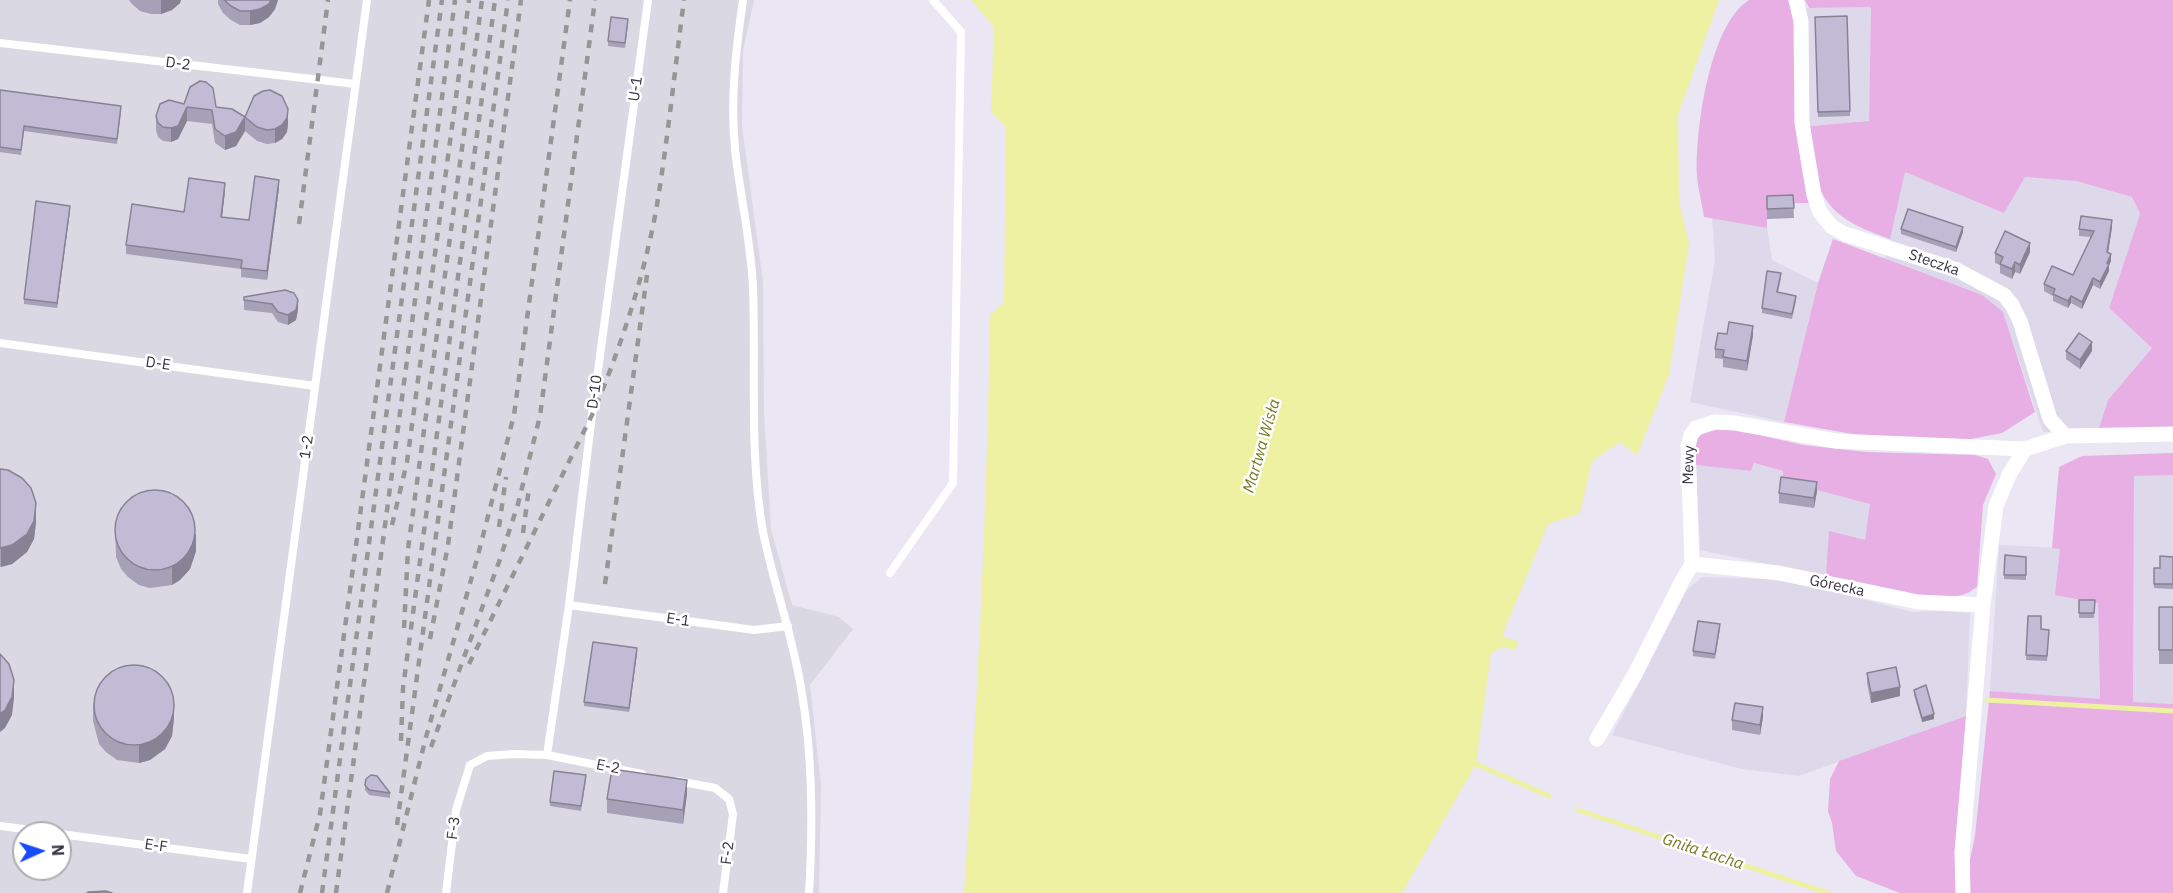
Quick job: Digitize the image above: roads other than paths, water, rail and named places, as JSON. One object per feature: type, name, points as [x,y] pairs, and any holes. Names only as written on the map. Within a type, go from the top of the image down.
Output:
[{"type":"street","name":"Steczka","points":[[1796,0],[1801,21],[1802,123],[1808,162],[1820,212],[1832,227],[1851,236],[1957,270],[2004,295],[2020,321],[2050,419],[2065,436]]},
{"type":"street","name":"Mewy","points":[[1692,564],[1687,457],[1691,435],[1702,424],[1736,423],[1836,441],[2025,449]]},
{"type":"street","points":[[1963,893],[1962,852],[1983,605],[1996,506],[2009,475],[2025,449],[2065,436],[2173,434]]},
{"type":"street","points":[[1597,740],[1634,676],[1692,564]]},
{"type":"street","name":"Górecka","points":[[1692,564],[1779,573],[1918,602],[1983,605]]},
{"type":"lane","name":"1-2","points":[[247,893],[366,0]]},
{"type":"lane","name":"U-1","points":[[624,178],[648,0]]},
{"type":"lane","points":[[743,0],[732,95],[735,148],[749,238],[753,286],[756,473],[764,532],[788,626],[802,695],[809,763],[812,828],[809,893]]},
{"type":"lane","points":[[890,573],[953,483],[961,32],[933,0]]},
{"type":"lane","name":"D-2","points":[[0,43],[355,84]]},
{"type":"lane","name":"D-10","points":[[547,755],[569,605],[624,178]]},
{"type":"lane","name":"D-E","points":[[0,343],[315,386]]},
{"type":"lane","name":"E-1","points":[[569,605],[754,630],[788,626]]},
{"type":"lane","name":"E-2","points":[[470,765],[487,756],[547,755],[647,775]]},
{"type":"lane","name":"F-3","points":[[446,893],[456,810],[470,765]]},
{"type":"lane","name":"F-2","points":[[670,779],[715,788],[729,799],[734,814],[723,893]]},
{"type":"lane","name":"E-F","points":[[72,835],[251,859]]},
{"type":"water","name":"Martwa Wisła","points":[[971,0],[1719,0],[1678,115],[1679,203],[1689,243],[1669,375],[1637,455],[1620,442],[1592,461],[1580,513],[1548,524],[1502,636],[1519,642],[1515,650],[1502,647],[1491,653],[1476,764],[1402,893],[964,893],[981,604],[990,315],[1004,302],[1006,127],[991,112],[994,27]]},
{"type":"waterway","points":[[1987,700],[2173,711]]},
{"type":"waterway","name":"Gniła Łacha","points":[[1476,764],[1549,796]]},
{"type":"waterway","name":"Gniła Łacha","points":[[1578,810],[1828,893]]},
{"type":"railway","points":[[299,224],[328,0]]},
{"type":"railway","points":[[300,893],[320,814],[429,0]]},
{"type":"railway","points":[[322,893],[442,0]]},
{"type":"railway","points":[[336,893],[455,0]]},
{"type":"railway","points":[[392,525],[407,462],[469,0]]},
{"type":"railway","points":[[404,628],[408,549],[482,0]]},
{"type":"railway","points":[[401,741],[403,688],[495,0]]},
{"type":"railway","points":[[397,825],[508,0]]},
{"type":"railway","points":[[430,639],[448,545],[521,0]]},
{"type":"railway","points":[[387,893],[426,737],[477,559],[514,415],[570,0]]},
{"type":"railway","points":[[431,747],[499,562],[518,504],[540,416],[595,0]]},
{"type":"railway","points":[[469,664],[592,415],[630,312],[646,258],[657,205],[684,0]]},
{"type":"railway","points":[[605,584],[647,275]]},
{"type":"railway","points":[[499,527],[506,477]]},
{"type":"railway","points":[[523,533],[529,488]]}]
